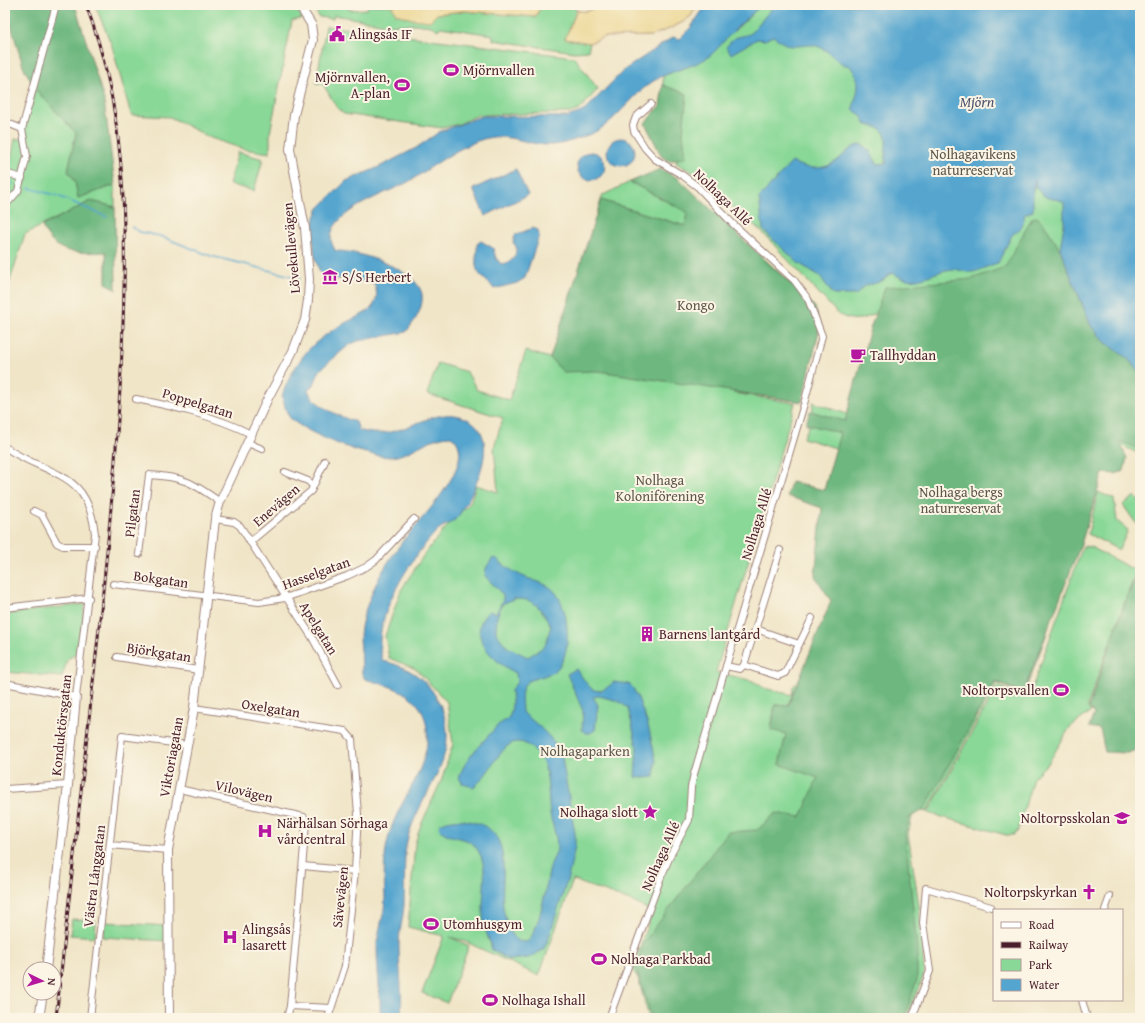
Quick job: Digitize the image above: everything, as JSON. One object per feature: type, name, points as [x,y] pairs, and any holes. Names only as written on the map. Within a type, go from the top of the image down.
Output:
[{"type":"street","points":[[5,206],[18,191],[22,178],[27,156],[22,129],[56,5]]},
{"type":"street","name":"Lövekullevägen","points":[[220,502],[293,351],[305,320],[309,279],[305,228],[290,149],[294,115],[313,40],[311,24],[300,5]]},
{"type":"street","name":"Nolhaga Allé","points":[[609,1018],[661,877],[689,820],[690,792],[694,774],[806,396],[822,336],[808,299],[794,280],[732,223],[698,188],[682,175],[655,159],[645,148],[634,131],[633,126],[636,117],[652,104]]},
{"type":"street","points":[[5,122],[22,129]]},
{"type":"street","points":[[5,173],[22,178]]},
{"type":"street","name":"Poppelgatan","points":[[136,399],[178,407],[218,420],[252,434]]},
{"type":"street","points":[[248,443],[262,449]]},
{"type":"street","name":"Konduktörsgatan","points":[[5,447],[17,455],[62,476],[77,488],[91,513],[94,525],[95,546],[76,697],[68,785],[47,961]]},
{"type":"street","name":"Enevägen","points":[[250,542],[273,524],[313,486],[325,461]]},
{"type":"street","points":[[285,472],[308,481],[313,486]]},
{"type":"street","name":"Pilgatan","points":[[139,554],[149,475],[188,480],[220,502]]},
{"type":"street","name":"Viktoriagatan","points":[[169,1018],[168,850],[194,708],[205,596],[215,519],[220,502]]},
{"type":"street","points":[[34,512],[42,515],[57,543],[63,546],[95,546]]},
{"type":"street","name":"Hasselgatan","points":[[205,596],[212,595],[259,602],[286,598],[347,576],[366,567],[376,560],[414,518]]},
{"type":"street","name":"Apelgatan","points":[[215,519],[234,522],[240,526],[312,638],[338,685]]},
{"type":"street","points":[[726,666],[740,669],[744,664],[780,550]]},
{"type":"street","name":"Bokgatan","points":[[112,584],[205,596]]},
{"type":"street","points":[[5,608],[89,598]]},
{"type":"street","points":[[744,664],[778,676],[785,673],[812,618]]},
{"type":"street","points":[[756,629],[799,644]]},
{"type":"street","name":"Björkgatan","points":[[117,657],[198,670]]},
{"type":"street","points":[[5,683],[76,697]]},
{"type":"street","name":"Oxelgatan","points":[[194,708],[345,731]]},
{"type":"street","name":"Sävevägen","points":[[328,1018],[345,966],[355,871],[357,791],[352,739],[345,731]]},
{"type":"street","name":"Västra Långgatan","points":[[90,1018],[122,736],[187,744]]},
{"type":"street","points":[[5,789],[68,785]]},
{"type":"street","name":"Vilovägen","points":[[179,789],[304,817],[306,823],[302,866]]},
{"type":"street","points":[[110,845],[168,850]]},
{"type":"street","points":[[287,1018],[290,1006],[302,866],[355,871]]},
{"type":"street","points":[[912,1018],[930,971],[923,922],[926,888],[991,908]]},
{"type":"street","points":[[1105,909],[1110,896]]},
{"type":"street","points":[[39,1018],[42,1001]]},
{"type":"street","points":[[1082,1001],[1087,1018]]},
{"type":"street","points":[[290,1006],[331,1008]]},
{"type":"green space","points":[[5,5],[75,5],[104,100],[115,185],[78,198],[75,181],[68,171],[76,133],[35,89],[23,66]]},
{"type":"green space","points":[[95,5],[293,5],[303,18],[292,21],[270,133],[270,153],[243,149],[211,138],[170,117],[131,115],[112,46]]},
{"type":"green space","points":[[312,5],[346,5],[350,10],[367,9],[369,5],[389,5],[437,14],[464,11],[536,17],[541,5],[569,5],[577,10],[565,39],[590,43],[588,51],[574,52],[493,40],[493,35],[440,27],[438,30],[431,26],[415,24],[391,25],[334,15],[333,19],[319,17]]},
{"type":"green space","points":[[759,5],[1140,5],[1140,454],[1118,444],[1098,442],[1046,636],[1024,694],[996,683],[927,812],[914,809],[908,834],[919,906],[924,970],[923,977],[906,1018],[649,1018],[638,978],[632,969],[652,912],[633,902],[573,880],[539,976],[464,941],[450,937],[469,946],[447,1003],[422,993],[444,936],[408,927],[415,844],[420,827],[442,779],[453,744],[447,702],[416,669],[389,658],[385,636],[401,590],[425,553],[449,524],[470,503],[476,485],[498,492],[494,447],[503,418],[427,394],[438,363],[467,372],[477,390],[509,400],[526,351],[550,358],[554,362],[738,235],[802,293],[800,400],[733,393],[795,403],[716,672],[753,681],[764,688],[792,695],[793,687],[812,663],[836,589],[839,449],[803,438],[812,420],[813,402],[864,420],[880,310],[870,316],[859,319],[849,319],[838,314],[762,232],[692,172],[676,163],[680,142],[666,86],[663,85],[663,76],[706,58],[753,13]],"holes":[[[791,698],[786,727],[771,730],[775,705],[787,706]]]},
{"type":"green space","name":"Mjörnvallen","points":[[326,26],[574,57],[598,89],[579,110],[570,113],[478,115],[459,124],[442,128],[344,114],[337,108],[323,84],[316,83]]},
{"type":"green space","points":[[663,85],[687,94],[683,133],[686,157],[670,161],[662,157],[645,123],[660,106]]},
{"type":"green space","points":[[35,89],[76,133],[68,171],[75,181],[78,198],[115,185],[115,207],[91,201],[25,234],[5,296],[5,173],[8,173],[15,139],[22,139]]},
{"type":"green space","points":[[238,152],[263,159],[254,191],[229,184]]},
{"type":"green space","name":"Kongo","points":[[660,169],[678,178],[815,307],[820,327],[802,402],[598,371],[563,372],[550,358],[601,200],[685,226],[687,212],[630,182]]},
{"type":"green space","points":[[630,182],[687,212],[685,226],[601,200],[603,195]]},
{"type":"green space","points":[[91,201],[115,207],[116,290],[106,283],[106,252],[86,253],[68,251],[54,243],[47,236],[42,226]]},
{"type":"green space","name":"Nolhaga bergs naturreservat","points":[[1037,217],[1044,224],[1060,249],[1091,326],[1105,342],[1127,358],[1140,372],[1140,449],[1119,441],[1127,458],[1124,471],[1115,474],[1103,473],[1081,544],[1023,693],[995,681],[924,810],[910,817],[905,833],[917,945],[917,980],[904,1018],[652,1018],[636,969],[643,943],[728,832],[757,830],[776,813],[801,817],[818,778],[779,764],[786,734],[771,730],[775,705],[788,706],[831,601],[815,576],[822,508],[787,496],[791,482],[824,490],[840,433],[806,424],[810,411],[845,421],[870,329],[885,287],[971,279],[1005,267],[1032,218]]},
{"type":"green space","points":[[1098,492],[1114,499],[1117,521],[1128,530],[1119,550],[1088,534]]},
{"type":"green space","points":[[1135,496],[1140,503],[1140,529],[1123,505]]},
{"type":"green space","name":"Noltorpsvallen","points":[[1083,546],[1091,547],[1136,571],[1088,704],[1088,708],[1091,712],[1070,727],[1049,762],[1033,778],[1018,831],[1013,835],[1006,835],[928,813],[997,686],[1024,697],[1032,688]]},
{"type":"green space","points":[[1138,570],[1140,572],[1140,748],[1128,753],[1105,752],[1100,729],[1089,727],[1094,714],[1089,708],[1123,608]]},
{"type":"green space","points":[[85,604],[78,652],[67,660],[62,677],[5,672],[5,614]]},
{"type":"green space","points":[[72,919],[96,921],[95,937],[70,935]]},
{"type":"green space","points":[[105,922],[167,926],[167,941],[103,937]]},
{"type":"sand","points":[[389,5],[435,5],[437,7],[455,5],[541,5],[536,17],[464,11],[437,14],[430,21],[412,19],[396,14],[392,6]]},
{"type":"sand","points":[[597,5],[640,7],[648,5],[697,5],[691,16],[683,22],[651,36],[603,37],[590,43],[565,39],[577,10],[588,10]]},
{"type":"water","points":[[706,5],[762,5],[708,57],[658,78],[637,94],[609,122],[593,133],[568,142],[552,145],[536,144],[503,137],[487,138],[477,141],[456,151],[408,182],[356,208],[343,217],[334,227],[331,239],[336,251],[358,254],[385,263],[399,270],[410,277],[418,285],[422,294],[422,300],[418,315],[406,332],[358,341],[349,345],[320,370],[314,384],[308,390],[311,396],[322,406],[356,422],[359,430],[374,433],[402,429],[427,419],[440,416],[452,415],[465,418],[477,426],[483,437],[485,451],[478,480],[464,507],[457,518],[439,529],[428,541],[405,572],[387,609],[382,628],[380,645],[383,661],[407,669],[414,673],[432,690],[445,719],[447,739],[443,759],[436,777],[417,814],[409,834],[405,855],[404,906],[399,945],[402,1000],[401,1018],[380,1018],[377,948],[378,935],[385,904],[384,866],[386,851],[394,820],[422,762],[426,748],[427,732],[424,716],[414,700],[399,690],[365,679],[362,674],[360,632],[366,608],[379,578],[390,559],[402,542],[433,506],[454,474],[459,459],[459,446],[451,436],[437,438],[397,456],[387,457],[374,455],[358,451],[326,439],[299,425],[289,417],[282,396],[290,376],[298,363],[320,339],[342,324],[370,309],[374,305],[377,293],[375,285],[369,282],[339,279],[320,273],[315,258],[312,232],[315,217],[319,208],[346,181],[379,167],[416,148],[439,132],[482,116],[566,117],[585,110],[624,70],[673,37],[679,39],[691,27]]},
{"type":"water","name":"Mjörn","points":[[771,5],[1140,5],[1140,372],[1127,358],[1105,342],[1091,326],[1060,249],[1064,224],[1064,203],[1043,195],[1035,187],[1035,180],[1033,190],[1033,211],[1025,214],[1022,227],[1012,235],[998,263],[972,272],[953,269],[945,270],[916,279],[901,278],[893,273],[883,280],[867,285],[856,295],[833,295],[820,276],[798,263],[763,230],[759,198],[792,162],[810,168],[828,166],[834,163],[851,148],[861,144],[870,151],[877,164],[886,163],[886,138],[884,133],[875,127],[866,125],[862,117],[853,109],[858,82],[857,77],[850,66],[839,62],[820,47],[812,45],[790,46],[773,36],[765,40],[757,39],[731,54],[726,47],[734,38],[750,34],[773,7]]},
{"type":"water","points":[[621,138],[631,142],[635,152],[631,162],[621,166],[611,162],[607,152],[611,142]]},
{"type":"water","points":[[591,152],[601,156],[605,166],[601,176],[591,180],[581,176],[577,166],[581,156]]},
{"type":"water","points":[[516,169],[528,195],[485,216],[473,189]]},
{"type":"water","points":[[533,228],[538,230],[539,236],[525,278],[517,283],[494,289],[478,272],[476,262],[477,244],[481,241],[493,248],[496,258],[501,264],[505,263],[511,261],[515,256],[516,246],[513,243],[515,235]]},
{"type":"water","points":[[496,558],[514,572],[553,590],[559,598],[567,624],[567,644],[562,662],[554,672],[526,683],[522,689],[521,701],[522,712],[543,730],[561,752],[575,833],[575,847],[568,878],[548,940],[543,950],[528,958],[509,960],[492,950],[485,930],[483,914],[484,873],[480,853],[470,842],[451,836],[439,828],[440,824],[449,821],[464,820],[486,827],[495,835],[500,845],[503,857],[503,907],[506,920],[517,941],[527,942],[536,928],[550,867],[557,849],[550,814],[546,772],[542,760],[532,748],[526,744],[519,742],[513,743],[506,747],[484,776],[473,787],[463,784],[459,778],[470,757],[498,725],[509,717],[512,706],[511,690],[517,682],[516,673],[507,668],[491,655],[480,638],[479,629],[482,620],[489,611],[496,613],[503,600],[503,595],[485,576],[486,568],[492,559]],"holes":[[[514,599],[528,600],[537,606],[551,626],[545,646],[528,657],[507,647],[496,633],[497,617],[502,604]]]},
{"type":"water","points":[[576,669],[592,689],[601,690],[607,688],[614,682],[629,684],[633,688],[648,725],[656,761],[654,777],[635,777],[637,747],[628,708],[618,701],[599,696],[593,697],[598,705],[595,730],[590,733],[585,733],[582,730],[583,711],[567,674]]},
{"type":"waterway","points":[[5,181],[13,184]]},
{"type":"waterway","points":[[29,188],[58,196],[107,217]]},
{"type":"waterway","points":[[132,227],[140,232],[160,236],[211,256],[300,278]]},
{"type":"railway","points":[[56,1018],[101,610],[115,467],[122,360],[124,243],[121,162],[109,83],[99,44],[86,5]]},
{"type":"place","name":"Alingsås IF","points":[[337,34]]},
{"type":"place","name":"Mjörnvallen","points":[[451,70]]},
{"type":"place","name":"Mjörnvallen, A-plan","points":[[402,85]]},
{"type":"place","name":"S/S Herbert","points":[[330,277]]},
{"type":"place","name":"Tallhyddan","points":[[858,355]]},
{"type":"place","name":"Barnens lantgård","points":[[647,634]]},
{"type":"place","name":"Noltorpsvallen","points":[[1061,690]]},
{"type":"place","name":"Nolhaga slott","points":[[650,812]]},
{"type":"place","name":"Noltorpsskolan","points":[[1122,818]]},
{"type":"place","name":"Närhälsan Sörhaga vårdcentral","points":[[265,831]]},
{"type":"place","name":"Noltorpskyrkan","points":[[1089,892]]},
{"type":"place","name":"Utomhusgym","points":[[431,924]]},
{"type":"place","name":"Alingsås lasarett","points":[[230,937]]},
{"type":"place","name":"Nolhaga Parkbad","points":[[599,959]]},
{"type":"place","name":"Nolhaga Ishall","points":[[490,1000]]},
{"type":"park label","name":"Nolhagavikens naturreservat","points":[[973,162]]},
{"type":"park label","name":"Nolhaga Koloniförening","points":[[660,488]]},
{"type":"park label","name":"Nolhagaparken","points":[[585,751]]}]
